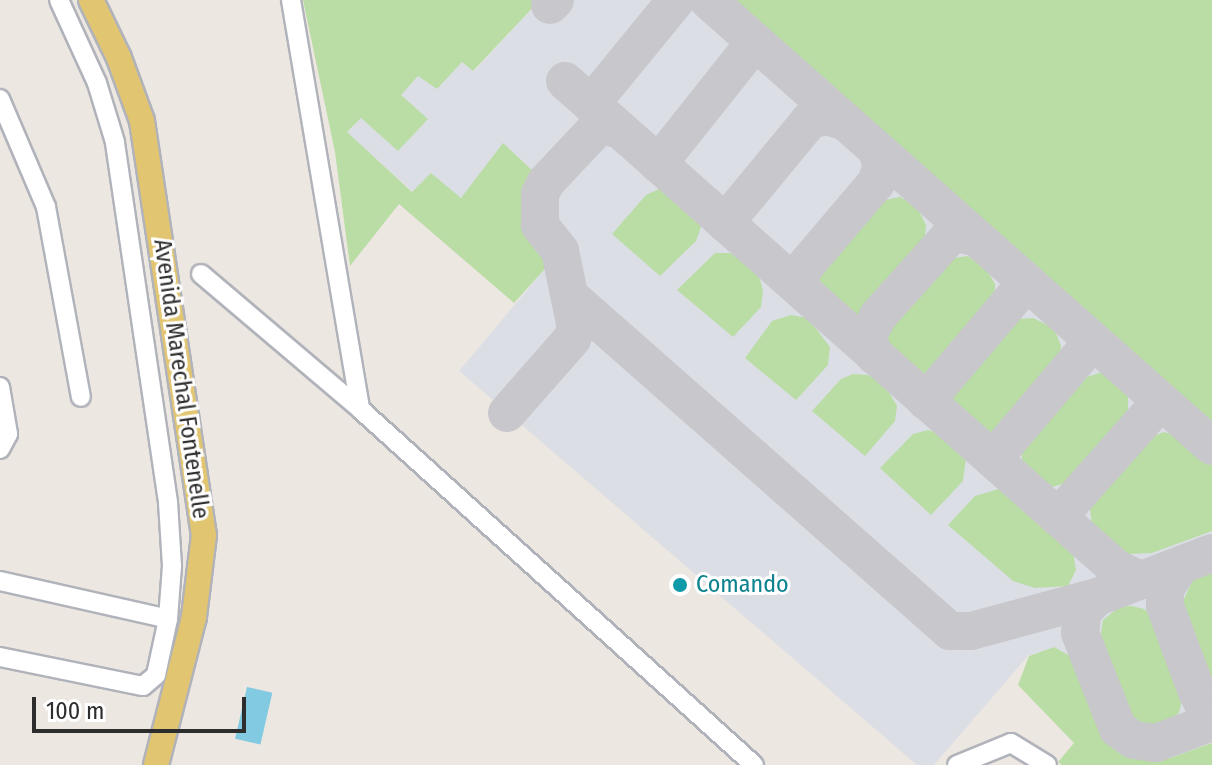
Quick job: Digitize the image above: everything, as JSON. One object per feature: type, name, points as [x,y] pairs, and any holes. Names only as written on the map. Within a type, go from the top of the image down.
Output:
[{"type":"main road","name":"Avenida Marechal Fontenelle","points":[[91,0],[119,58],[142,121],[204,535],[194,617],[156,765]]},
{"type":"street","points":[[0,657],[143,686],[156,675],[168,619],[172,566],[168,502],[115,142],[97,83],[59,0]]},
{"type":"street","points":[[291,0],[360,409]]},
{"type":"street","points":[[0,99],[46,207],[81,397]]},
{"type":"street","points":[[201,274],[360,409],[754,765]]},
{"type":"street","points":[[0,387],[8,434],[0,449]]},
{"type":"street","points":[[0,581],[168,619]]},
{"type":"street","points":[[957,765],[1011,743],[1047,765]]},
{"type":"shaded area","points":[[540,0],[723,0],[1212,431],[1212,743],[1159,762],[1129,757],[1102,737],[1074,658],[1054,647],[1028,656],[934,765],[917,765],[459,371],[552,260],[533,244],[525,224],[524,203],[413,192],[347,133],[361,118],[399,151],[401,94],[418,75],[437,89],[462,61],[474,71]]},
{"type":"green space","points":[[303,0],[540,0],[473,71],[462,62],[437,89],[418,76],[401,95],[428,119],[398,151],[361,118],[347,132],[412,192],[431,173],[461,198],[503,143],[535,173],[524,203],[525,224],[533,244],[553,260],[514,303],[399,204],[350,266],[335,152]]},
{"type":"green space","points":[[723,0],[1212,0],[1212,431]]},
{"type":"green space","points":[[659,189],[669,191],[698,217],[701,227],[696,241],[660,276],[612,234],[646,195]]},
{"type":"green space","points":[[900,197],[917,207],[926,225],[924,245],[868,312],[847,318],[829,311],[817,292],[818,271],[874,202]]},
{"type":"green space","points":[[715,253],[730,253],[748,261],[758,273],[763,290],[761,307],[733,337],[677,290]]},
{"type":"green space","points":[[967,256],[984,265],[995,284],[994,309],[933,376],[911,377],[895,368],[886,350],[885,327],[948,259]]},
{"type":"green space","points":[[791,315],[808,318],[830,347],[828,365],[796,400],[745,358],[772,321]]},
{"type":"green space","points":[[1033,318],[1054,328],[1061,346],[1061,366],[1004,435],[983,438],[964,428],[952,412],[954,391],[1017,319]]},
{"type":"green space","points":[[1102,372],[1122,384],[1128,393],[1128,418],[1073,481],[1052,487],[1035,480],[1023,464],[1021,452],[1027,438],[1078,380]]},
{"type":"green space","points":[[853,374],[868,375],[883,382],[897,406],[895,421],[865,456],[812,411],[841,379]]},
{"type":"green space","points":[[928,430],[942,434],[960,446],[966,458],[963,481],[931,515],[880,468],[913,434]]},
{"type":"green space","points":[[1164,432],[1181,437],[1212,464],[1212,531],[1152,553],[1129,554],[1093,533],[1090,509],[1094,499],[1146,439]]},
{"type":"green space","points":[[999,489],[1008,492],[1073,551],[1076,570],[1068,586],[1035,588],[1013,581],[948,525],[975,496]]},
{"type":"green space","points":[[1212,573],[1212,686],[1180,608],[1192,581]]},
{"type":"green space","points":[[1119,607],[1144,609],[1154,618],[1184,692],[1179,713],[1155,729],[1134,725],[1124,713],[1099,646],[1103,620]]},
{"type":"green space","points":[[1054,647],[1074,658],[1103,737],[1128,757],[1159,762],[1212,743],[1212,765],[1062,765],[1058,762],[1074,743],[1018,685],[1029,656]]},
{"type":"water","points":[[247,687],[272,693],[260,744],[235,739]]},
{"type":"taxiway","points":[[550,5],[555,0]]},
{"type":"taxiway","points":[[591,104],[676,0]]},
{"type":"taxiway","points":[[708,0],[1212,446]]},
{"type":"taxiway","points":[[658,164],[755,42]]},
{"type":"taxiway","points":[[565,81],[1117,569],[1141,580]]},
{"type":"taxiway","points":[[725,223],[810,120],[826,116],[843,121]]},
{"type":"taxiway","points":[[507,413],[572,339],[576,328],[560,251],[540,225],[540,194],[546,182],[596,129],[605,126],[620,130]]},
{"type":"taxiway","points":[[807,295],[801,287],[801,271],[876,183],[882,166],[877,151]]},
{"type":"taxiway","points":[[875,356],[867,337],[878,316],[947,239],[955,233],[975,237]]},
{"type":"taxiway","points":[[926,401],[1026,283]]},
{"type":"taxiway","points":[[572,298],[950,631],[971,631],[1097,597],[1212,553]]},
{"type":"taxiway","points":[[993,459],[1093,341]]},
{"type":"taxiway","points":[[1058,517],[1161,401]]},
{"type":"taxiway","points":[[1180,566],[1165,589],[1165,606],[1197,692],[1204,705],[1212,711]]},
{"type":"taxiway","points":[[1097,597],[1083,611],[1080,633],[1118,729],[1134,740],[1156,743],[1212,722]]},
{"type":"place","name":"Comando","points":[[680,585]]}]
